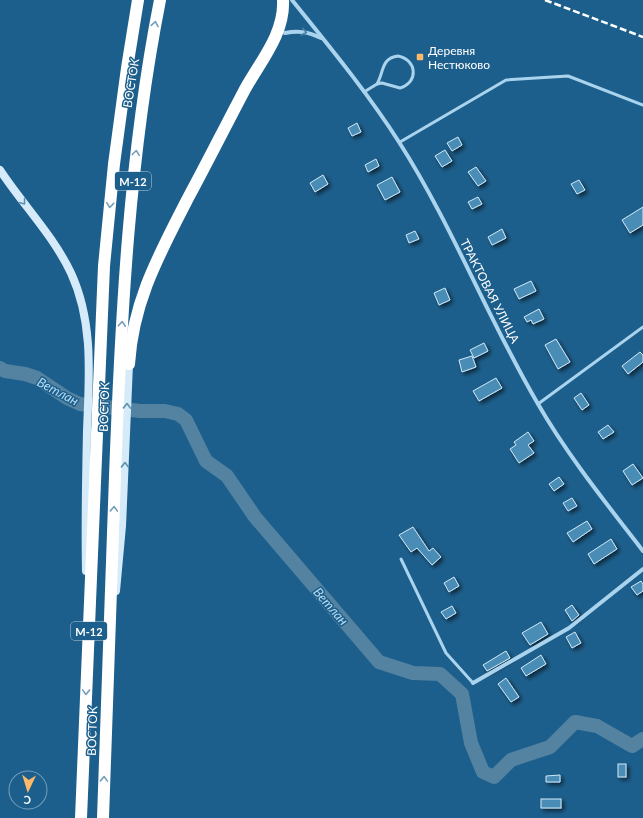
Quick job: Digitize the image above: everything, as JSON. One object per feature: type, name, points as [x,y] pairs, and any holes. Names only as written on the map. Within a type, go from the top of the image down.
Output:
[{"type":"highway","name":"ВОСТОК","points":[[81,818],[87,670],[94,362],[114,164],[126,68],[138,0]]},
{"type":"highway","name":"ВОСТОК","points":[[103,818],[108,671],[121,444],[125,268],[134,166],[148,68],[160,0]]},
{"type":"highway","points":[[124,363],[133,327],[150,275],[244,91],[273,41],[281,22],[283,0]]},
{"type":"main road","points":[[0,170],[57,248],[71,273],[85,316],[94,362]]},
{"type":"street","name":"ТРАКТОВАЯ УЛИЦА","points":[[292,0],[364,92],[400,142],[538,404],[588,480],[643,551]]},
{"type":"street","points":[[285,33],[295,31],[306,32],[322,38]]},
{"type":"street","points":[[473,682],[569,628],[643,569]]},
{"type":"lane","points":[[364,92],[377,84],[382,83],[395,88],[405,87],[409,84],[414,74],[412,65],[404,57],[398,56],[388,59],[384,64],[377,84]]},
{"type":"lane","points":[[400,142],[506,80],[568,76],[643,106]]},
{"type":"lane","points":[[538,404],[643,327]]},
{"type":"lane","points":[[402,559],[446,653],[473,682]]},
{"type":"building","points":[[357,123],[361,132],[352,136],[348,128]]},
{"type":"building","points":[[458,137],[462,145],[452,151],[447,143]]},
{"type":"building","points":[[445,150],[452,161],[442,167],[435,156]]},
{"type":"building","points":[[376,159],[379,166],[368,172],[365,165]]},
{"type":"building","points":[[476,167],[486,181],[478,186],[468,172]]},
{"type":"building","points":[[323,175],[328,184],[315,192],[310,183]]},
{"type":"building","points":[[392,177],[400,192],[385,200],[377,185]]},
{"type":"building","points":[[579,180],[585,190],[577,194],[571,184]]},
{"type":"building","points":[[478,197],[482,204],[472,209],[468,202]]},
{"type":"building","points":[[643,207],[643,225],[630,233],[622,220]]},
{"type":"building","points":[[502,229],[506,238],[492,245],[488,237]]},
{"type":"building","points":[[415,231],[419,239],[409,243],[406,235]]},
{"type":"building","points":[[531,281],[536,291],[519,299],[514,289]]},
{"type":"building","points":[[445,288],[450,300],[439,305],[434,293]]},
{"type":"building","points":[[539,309],[544,319],[533,324],[531,320],[527,322],[524,317]]},
{"type":"building","points":[[556,339],[570,362],[558,369],[545,345]]},
{"type":"building","points":[[484,343],[488,351],[474,358],[470,350]]},
{"type":"building","points":[[640,352],[643,355],[643,362],[628,374],[622,366]]},
{"type":"building","points":[[472,356],[476,367],[462,372],[459,360]]},
{"type":"building","points":[[496,378],[502,388],[479,401],[473,391]]},
{"type":"building","points":[[581,393],[589,405],[582,410],[574,398]]},
{"type":"building","points":[[608,425],[614,432],[603,439],[598,432]]},
{"type":"building","points":[[528,432],[534,441],[528,445],[534,453],[519,463],[510,449],[516,445],[514,442]]},
{"type":"building","points":[[633,464],[643,478],[632,485],[623,471]]},
{"type":"building","points":[[559,477],[564,484],[554,491],[549,484]]},
{"type":"building","points":[[572,498],[577,506],[568,511],[563,503]]},
{"type":"building","points":[[587,521],[592,529],[573,542],[567,533]]},
{"type":"building","points":[[413,527],[429,551],[433,548],[441,557],[432,565],[417,548],[411,552],[399,535]]},
{"type":"building","points":[[611,539],[617,549],[594,564],[588,554]]},
{"type":"building","points":[[454,577],[459,586],[449,592],[444,583]]},
{"type":"building","points":[[641,581],[643,584],[643,591],[637,595],[631,587]]},
{"type":"building","points":[[572,605],[579,615],[572,621],[565,610]]},
{"type":"building","points":[[452,606],[456,613],[446,619],[441,612]]},
{"type":"building","points":[[541,622],[548,634],[530,645],[522,633]]},
{"type":"building","points":[[575,632],[581,643],[572,648],[566,637]]},
{"type":"building","points":[[506,651],[510,658],[487,671],[483,665]]},
{"type":"building","points":[[541,655],[546,664],[526,676],[521,668]]},
{"type":"building","points":[[506,678],[519,697],[511,702],[498,684]]},
{"type":"building","points":[[618,764],[626,764],[626,777],[618,777]]},
{"type":"building","points":[[560,775],[560,782],[546,782],[546,776]]},
{"type":"building","points":[[541,799],[561,799],[561,808],[541,808]]},
{"type":"waterway","name":"Ветлан","points":[[0,368],[5,371],[25,374],[37,378],[67,398],[80,404],[140,411],[165,411],[178,414],[186,420],[206,461],[227,476],[255,517],[379,662],[413,673],[440,674],[462,694],[471,743],[483,772],[494,777],[511,760],[550,747],[575,722],[597,726],[632,746],[643,739]]},
{"type":"railway","points":[[545,0],[643,37]]},
{"type":"place","name":"Деревня Нестюково","points":[[420,57]]}]
